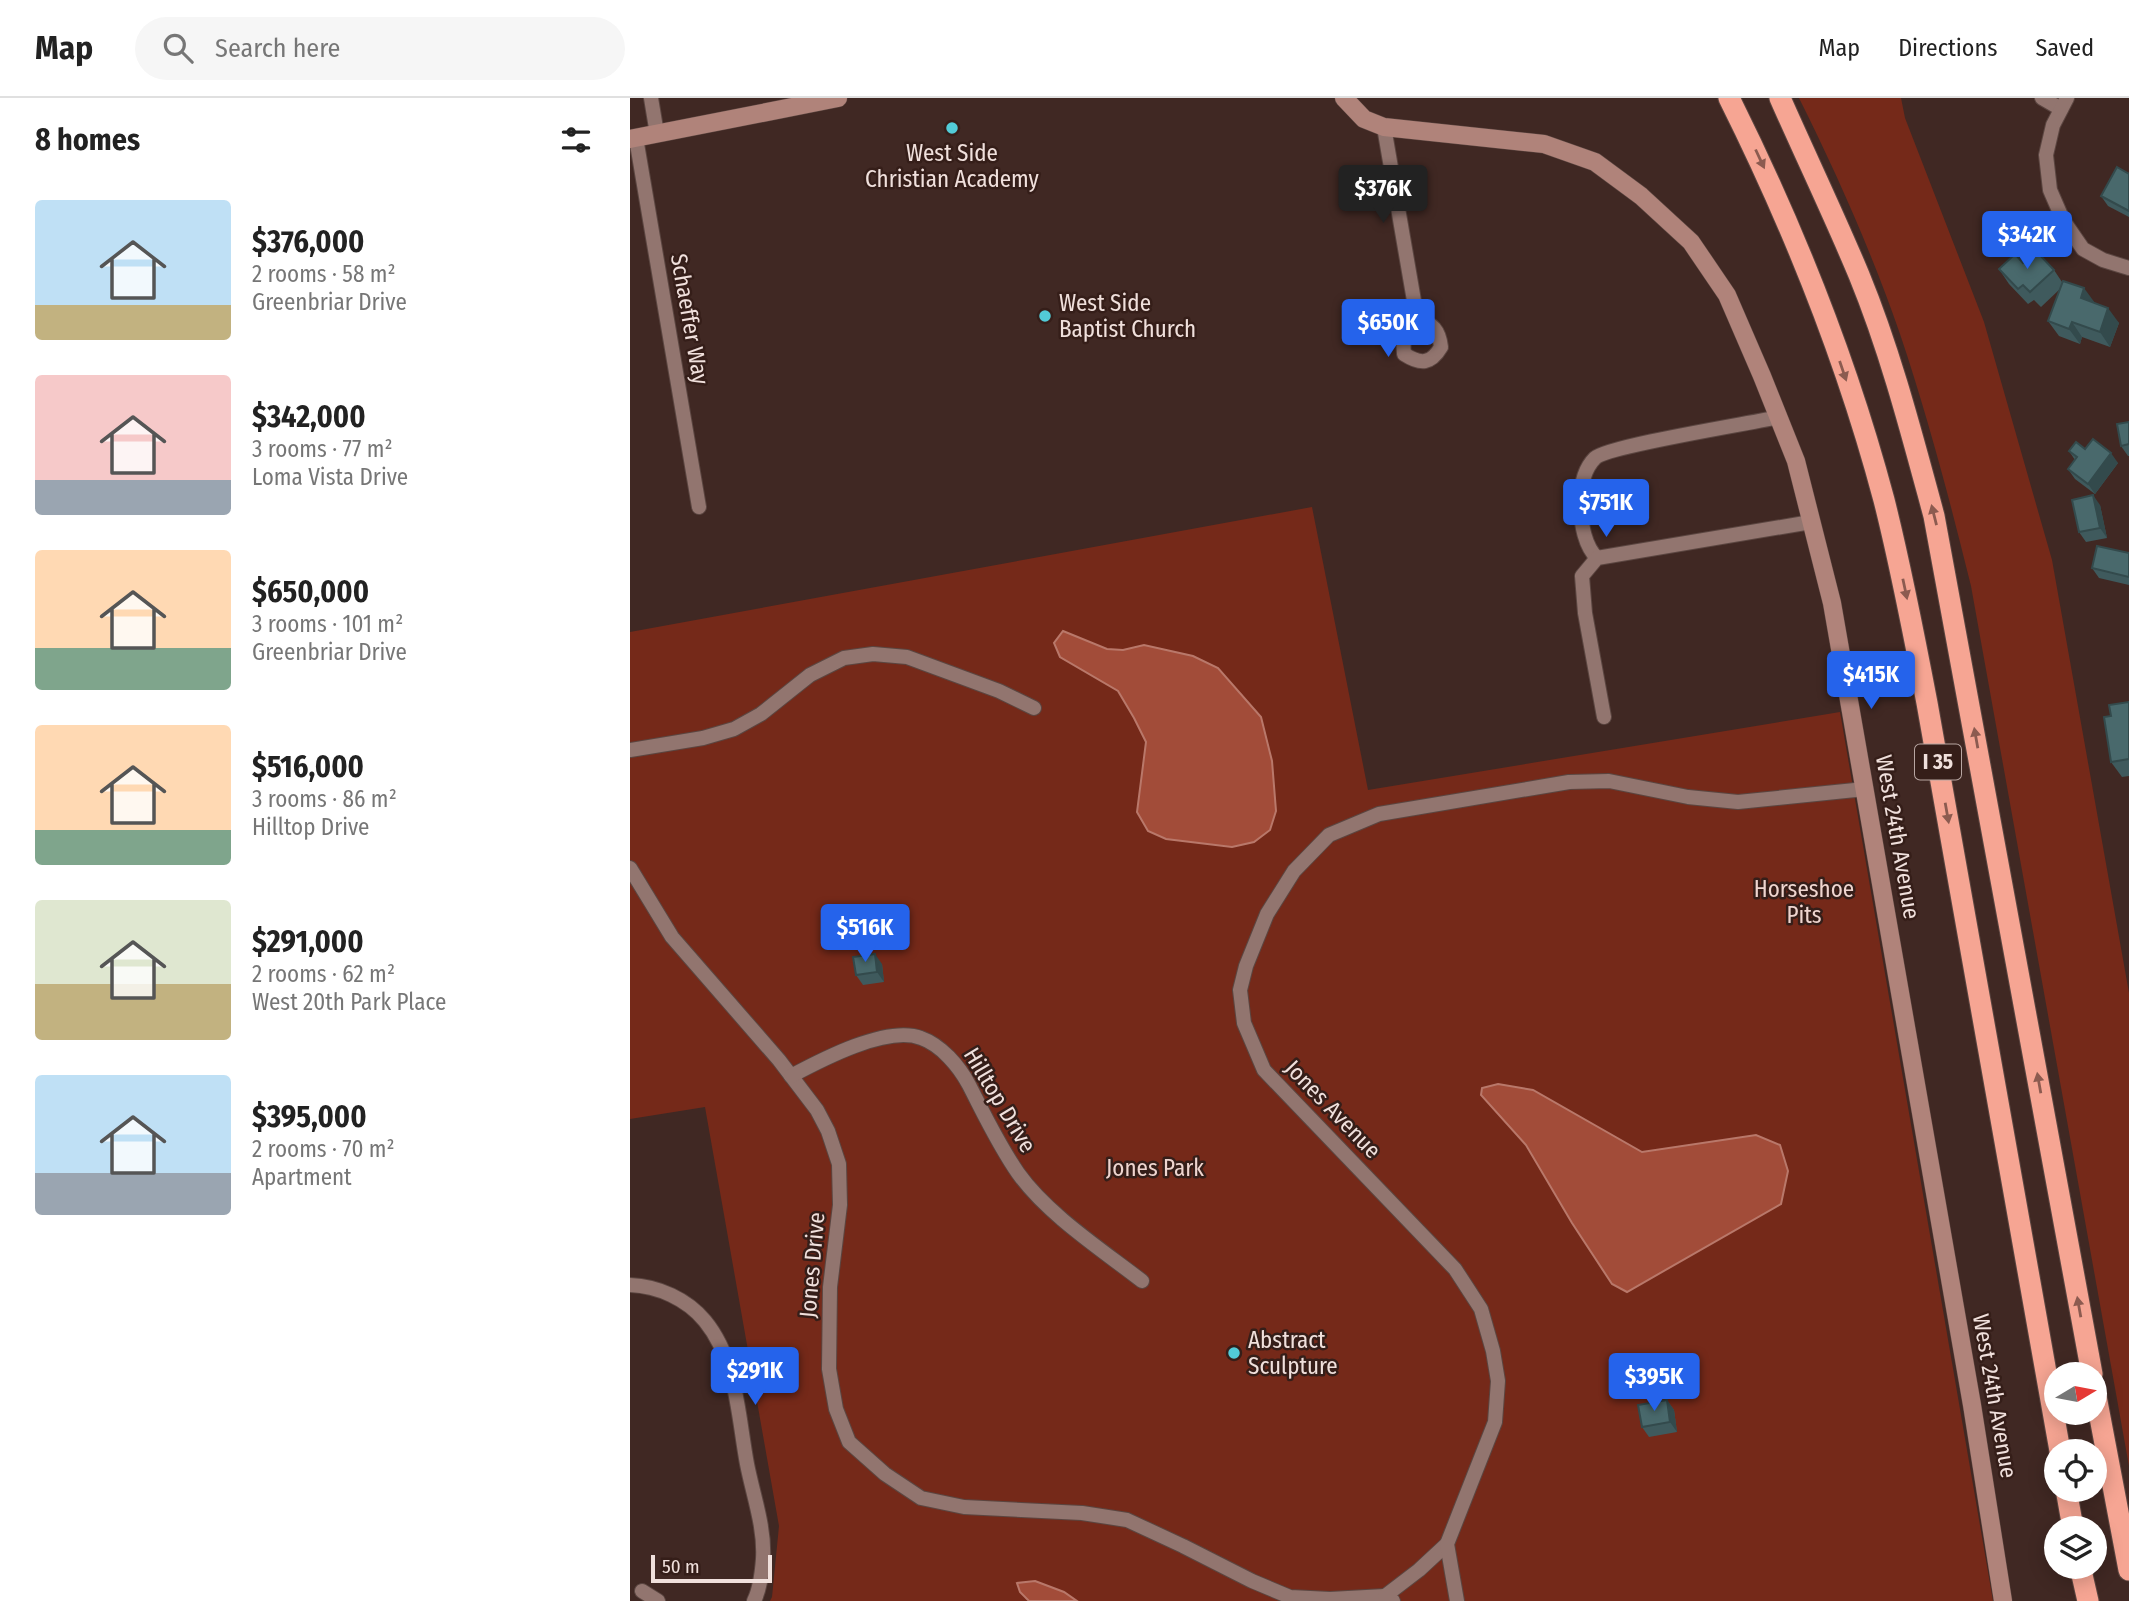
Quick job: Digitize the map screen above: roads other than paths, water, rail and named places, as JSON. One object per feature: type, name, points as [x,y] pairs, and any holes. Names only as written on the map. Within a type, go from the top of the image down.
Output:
[{"type":"highway","name":"I 35","points":[[1729,98],[1760,159],[1792,232],[1844,373],[1883,498],[1902,573],[2058,1439]]},
{"type":"highway","name":"I 35","points":[[1780,98],[1884,343],[1934,516],[2090,1362]]},
{"type":"highway","points":[[2101,1425],[2129,1570]]},
{"type":"highway","points":[[2083,1579],[2088,1601]]},
{"type":"street","points":[[651,98],[657,134]]},
{"type":"street","points":[[633,139],[838,98]]},
{"type":"street","name":"West 24th Avenue","points":[[1344,98],[1364,119],[1384,127],[1544,144],[1595,162],[1641,196],[1692,242],[1727,295],[1796,461],[1832,603],[2004,1601]]},
{"type":"street","points":[[2042,98],[2064,104],[2053,125],[2046,155],[2050,190],[2063,220],[2082,249],[2103,260],[2129,268]]},
{"type":"street","points":[[1384,127],[1417,318]]},
{"type":"street","name":"Schaeffer Way","points":[[633,139],[699,507]]},
{"type":"street","points":[[1597,558],[1590,551],[1581,519],[1580,496],[1584,473],[1596,456],[1622,447],[1779,417]]},
{"type":"street","points":[[1604,717],[1585,613],[1582,576],[1597,558],[1811,522]]},
{"type":"street","points":[[630,750],[703,738],[734,729],[761,714],[810,675],[844,659],[873,654],[907,657],[999,691],[1034,708]]},
{"type":"street","name":"Jones Avenue","points":[[1447,1544],[1495,1422],[1498,1381],[1481,1309],[1455,1269],[1264,1070],[1244,1023],[1240,990],[1246,966],[1267,915],[1294,871],[1329,835],[1379,814],[1569,782],[1609,781],[1688,797],[1738,802],[1865,789]]},
{"type":"street","name":"Jones Drive","points":[[630,868],[672,937],[791,1076],[817,1110],[828,1131],[839,1164],[840,1205],[831,1287],[829,1369],[836,1409],[849,1442],[885,1475],[921,1498],[964,1507],[1082,1513],[1127,1520],[1290,1597],[1389,1599]]},
{"type":"street","name":"Hilltop Drive","points":[[791,1076],[860,1044],[895,1035],[919,1037],[943,1050],[968,1082],[988,1126],[1019,1175],[1044,1203],[1142,1281]]},
{"type":"street","points":[[630,1285],[662,1291],[685,1302],[705,1321],[721,1346],[732,1378],[747,1465],[758,1509],[763,1558],[754,1601]]},
{"type":"street","points":[[1389,1599],[1447,1544]]},
{"type":"street","points":[[1447,1544],[1457,1601]]},
{"type":"street","points":[[642,1591],[657,1601]]},
{"type":"place","name":"West Side Christian Academy","points":[[952,128]]},
{"type":"place","name":"West Side Baptist Church","points":[[1045,316]]},
{"type":"place","name":"Abstract Sculpture","points":[[1234,1353]]},
{"type":"park label","name":"Horseshoe Pits","points":[[1804,902]]},
{"type":"park label","name":"Jones Park","points":[[1155,1168]]}]
